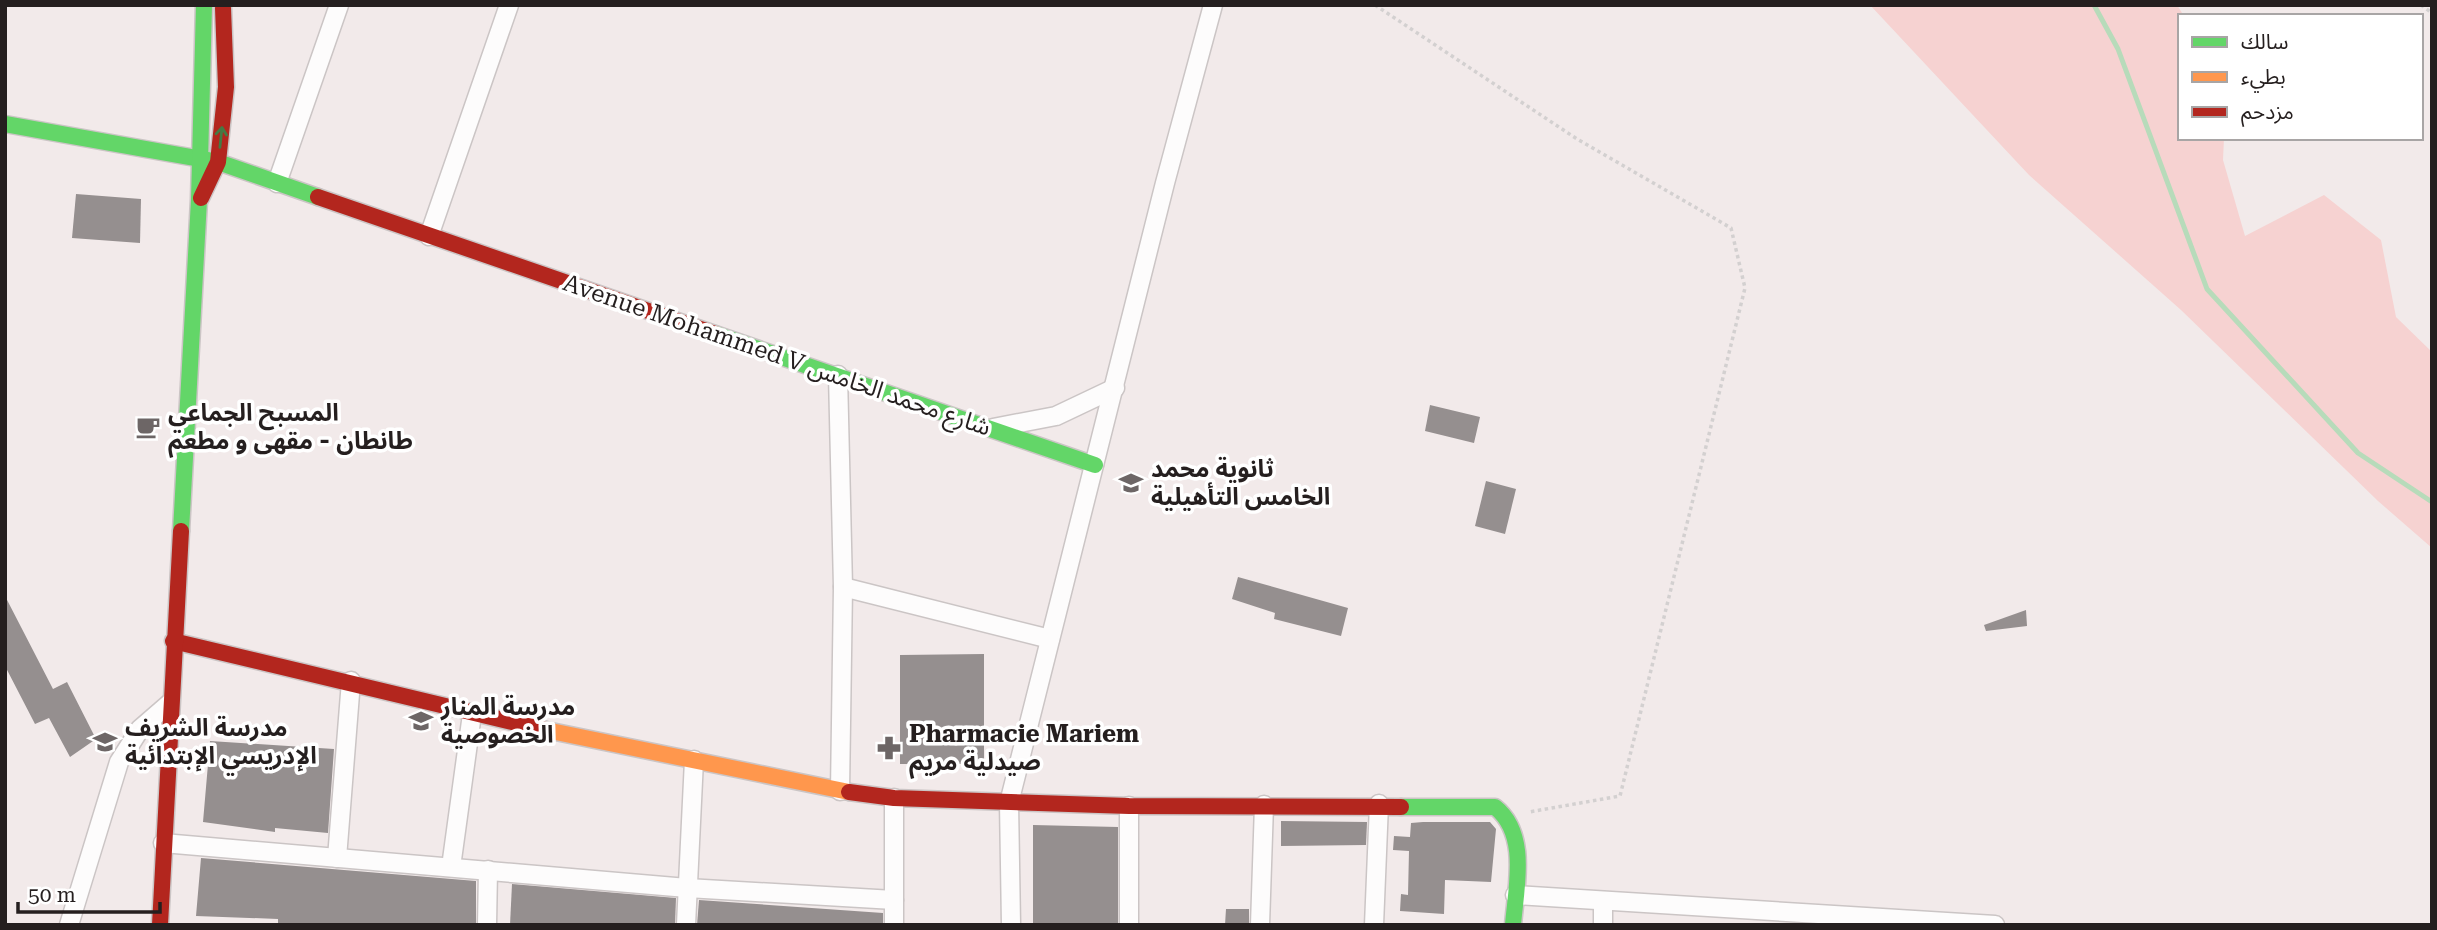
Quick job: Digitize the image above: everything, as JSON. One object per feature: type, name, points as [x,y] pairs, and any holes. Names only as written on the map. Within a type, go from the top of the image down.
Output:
[{"type":"street","points":[[160,925],[173,641],[199,200],[198,157],[205,43],[204,5]]},
{"type":"street","points":[[199,200],[218,162],[226,87],[222,5]]},
{"type":"street","points":[[277,183],[339,5]]},
{"type":"street","points":[[429,236],[509,5]]},
{"type":"street","points":[[1011,925],[1010,803],[1165,183],[1213,5]]},
{"type":"street","name":"Avenue Mohammed V شارع محمد الخامس","points":[[5,124],[218,162],[1095,465]]},
{"type":"street","points":[[838,375],[843,587],[841,791]]},
{"type":"street","points":[[991,428],[1056,416],[1115,388]]},
{"type":"street","points":[[843,587],[1050,639]]},
{"type":"street","points":[[173,641],[351,681],[472,714],[841,791],[894,798],[1129,806],[1487,805],[1508,815],[1516,831],[1513,925]]},
{"type":"street","points":[[337,858],[351,681]]},
{"type":"street","points":[[69,925],[118,762],[140,729],[170,703]]},
{"type":"street","points":[[451,867],[472,714]]},
{"type":"street","points":[[686,925],[694,760]]},
{"type":"street","points":[[894,798],[894,925]]},
{"type":"street","points":[[1374,925],[1379,804]]},
{"type":"street","points":[[1260,925],[1264,805]]},
{"type":"street","points":[[1129,806],[1129,925]]},
{"type":"street","points":[[163,843],[687,888],[894,900]]},
{"type":"street","points":[[487,925],[488,870]]},
{"type":"street","points":[[1515,895],[1604,901],[1716,917],[1995,925]]},
{"type":"street","points":[[1603,925],[1604,901]]},
{"type":"path","points":[[1375,5],[1577,139],[1731,228],[1745,288],[1620,796],[1508,815]]},
{"type":"path","points":[[2421,5],[2432,13]]},
{"type":"shaded area","points":[[1870,5],[2177,5],[2183,14],[2178,14],[2178,140],[2224,140],[2223,160],[2245,236],[2324,195],[2381,240],[2396,317],[2432,352],[2432,548],[2378,501],[2181,310],[2029,175]]},
{"type":"building","points":[[76,194],[141,199],[140,243],[72,238]]},
{"type":"building","points":[[1430,405],[1480,417],[1474,443],[1425,431]]},
{"type":"building","points":[[1486,481],[1516,489],[1505,534],[1475,526]]},
{"type":"building","points":[[1238,577],[1348,608],[1341,636],[1274,619],[1275,613],[1232,599]]},
{"type":"building","points":[[5,596],[53,689],[67,682],[96,739],[70,757],[49,718],[35,724],[5,666]]},
{"type":"building","points":[[2026,610],[2027,626],[1986,631],[1984,625]]},
{"type":"building","points":[[984,654],[984,764],[900,764],[900,655]]},
{"type":"building","points":[[210,741],[334,749],[328,833],[275,828],[275,832],[203,822]]},
{"type":"building","points":[[1281,821],[1367,822],[1366,845],[1281,846]]},
{"type":"building","points":[[1490,822],[1496,829],[1491,882],[1445,880],[1444,914],[1400,911],[1401,894],[1408,895],[1409,851],[1393,850],[1394,836],[1410,837],[1411,823]]},
{"type":"building","points":[[1033,825],[1118,827],[1118,925],[1033,925]]},
{"type":"building","points":[[201,858],[476,881],[476,925],[278,925],[278,919],[196,916]]},
{"type":"building","points":[[512,884],[676,898],[675,925],[510,925]]},
{"type":"building","points":[[699,900],[883,913],[883,925],[697,925]]},
{"type":"building","points":[[1226,909],[1249,909],[1249,925],[1225,925]]},
{"type":"waterway","points":[[2094,5],[2118,49],[2207,289],[2358,453],[2432,502]]},
{"type":"traffic: fast","points":[[181,531],[199,200],[204,5]]},
{"type":"traffic: fast","points":[[5,124],[218,162],[318,197]]},
{"type":"traffic: fast","points":[[715,334],[1095,465]]},
{"type":"traffic: fast","points":[[1401,807],[1495,807],[1506,818],[1513,831],[1518,862],[1513,925]]},
{"type":"traffic: slow","points":[[546,730],[849,792]]},
{"type":"traffic: jam","points":[[201,198],[218,162],[226,87],[223,8]]},
{"type":"traffic: jam","points":[[318,197],[715,334]]},
{"type":"traffic: jam","points":[[160,925],[181,531]]},
{"type":"traffic: jam","points":[[173,641],[546,730]]},
{"type":"traffic: jam","points":[[849,792],[894,798],[1129,806],[1401,807]]},
{"type":"place","name":"المسبح الجماعي طانطان - مقهى و مطعم","points":[[148,427]]},
{"type":"place","name":"ثانوية محمد الخامس التأهيلية","points":[[1131,483]]},
{"type":"place","name":"مدرسة المنار الخصوصية","points":[[421,721]]},
{"type":"place","name":"مدرسة الشريف الإدريسي الإبتدائية","points":[[105,742]]},
{"type":"place","name":"Pharmacie Mariem صيدلية مريم","points":[[889,748]]}]
